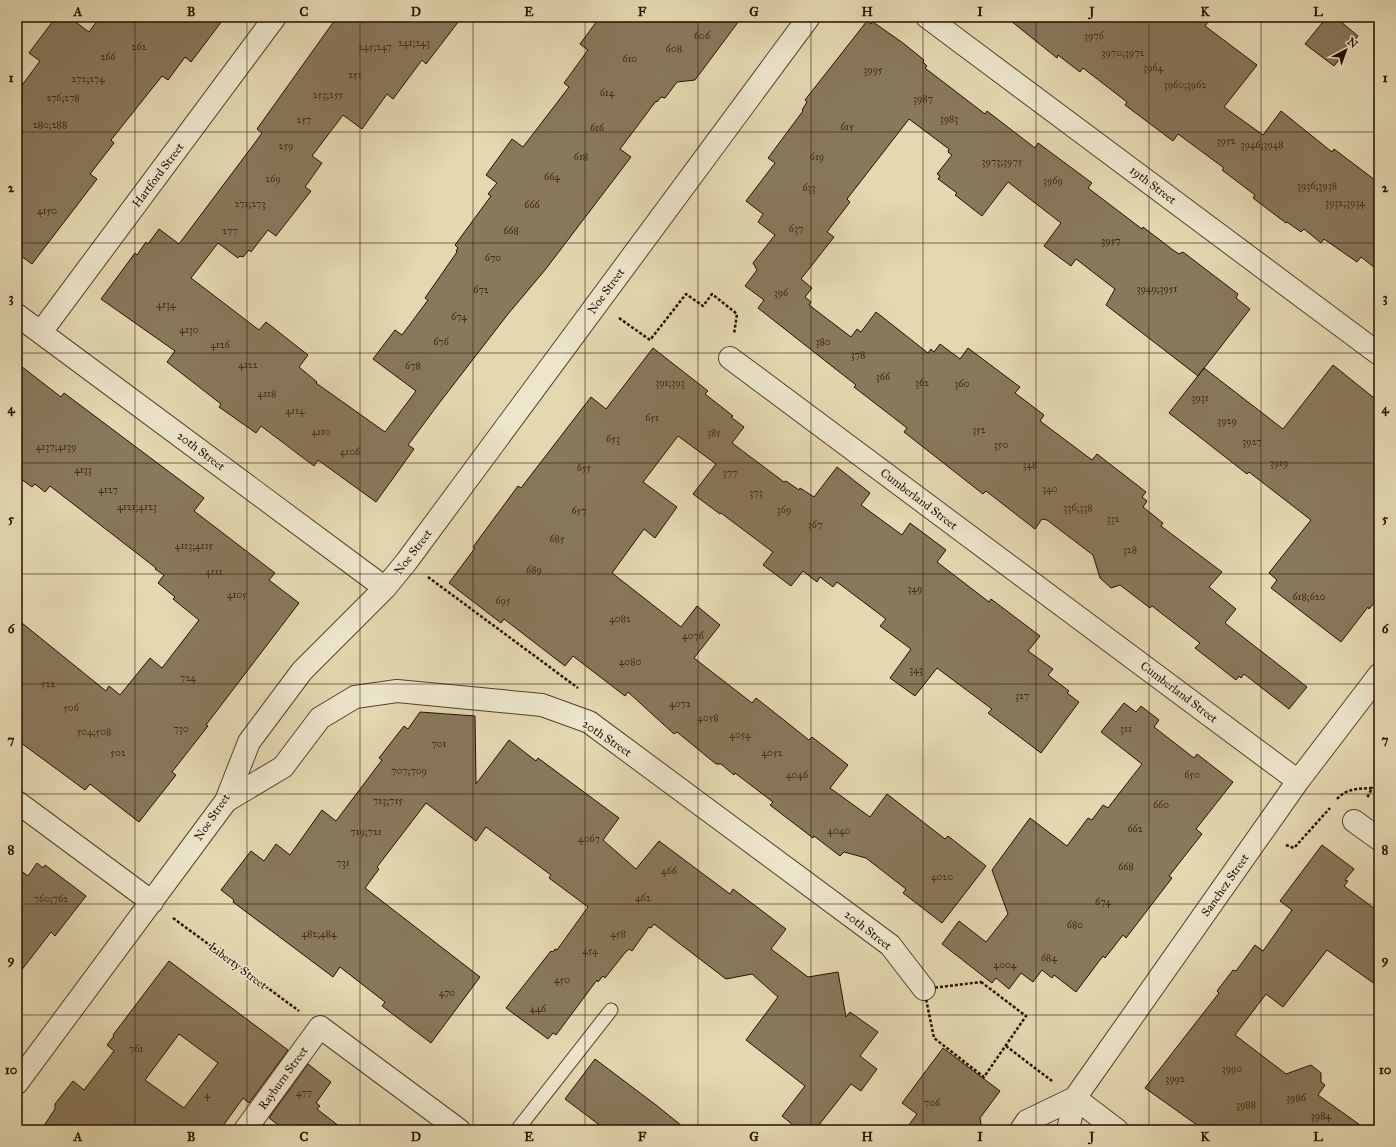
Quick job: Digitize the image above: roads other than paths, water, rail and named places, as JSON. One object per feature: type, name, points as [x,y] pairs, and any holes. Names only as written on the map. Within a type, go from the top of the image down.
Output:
[{"type":"street","name":"Hartford Street","points":[[41,332],[275,17]]},
{"type":"street","name":"Noe Street","points":[[17,1083],[226,801],[249,742],[302,671],[385,588],[407,561],[810,17]]},
{"type":"street","name":"19th Street","points":[[927,17],[1379,354]]},
{"type":"street","name":"20th Street","points":[[17,315],[385,588]]},
{"type":"street","name":"Cumberland Street","points":[[730,358],[1298,781]]},
{"type":"street","name":"Sanchez Street","points":[[1068,1130],[1075,1098],[1298,781],[1379,675]]},
{"type":"street","name":"20th Street","points":[[226,801],[283,767],[320,718],[356,697],[397,691],[542,705],[588,722],[890,945],[924,990]]},
{"type":"street","points":[[17,802],[152,902]]},
{"type":"street","points":[[1354,821],[1379,839]]},
{"type":"street","name":"Rayburn Street","points":[[245,1130],[320,1027],[459,1130]]},
{"type":"street","name":"Sanchez Street","points":[[1021,1130],[1027,1122],[1075,1098]]},
{"type":"street","points":[[1075,1098],[1117,1130]]},
{"type":"lane","points":[[517,1130],[611,1010]]}]
